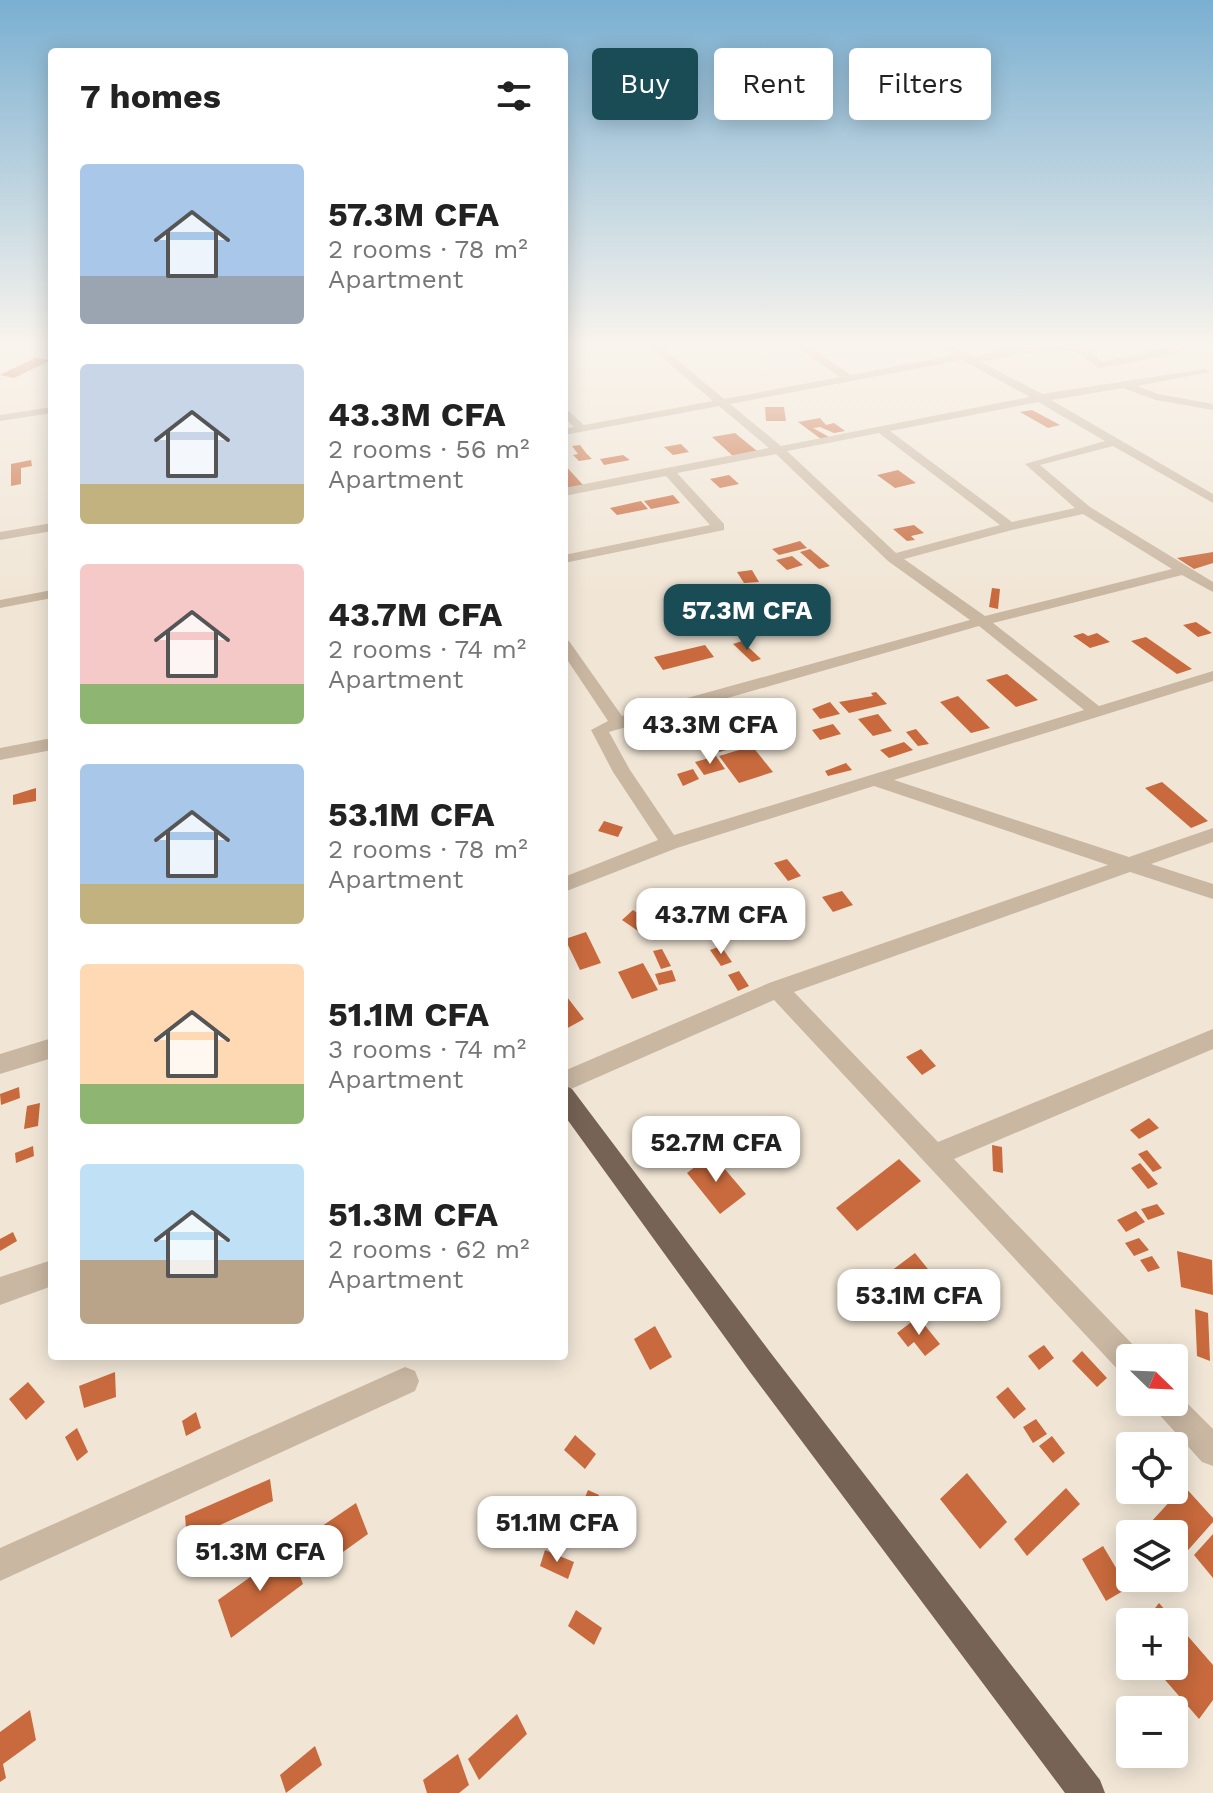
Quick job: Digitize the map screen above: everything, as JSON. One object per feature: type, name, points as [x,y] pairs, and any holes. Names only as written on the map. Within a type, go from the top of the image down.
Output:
[{"type":"main road","points":[[568,1099],[760,1362],[1087,1793]]},
{"type":"street","points":[[579,426],[582,429]]},
{"type":"street","points":[[568,431],[599,426]]},
{"type":"street","points":[[750,426],[893,558],[982,621],[1095,711]]},
{"type":"street","points":[[568,491],[908,426]]},
{"type":"street","points":[[1086,426],[1213,499]]},
{"type":"street","points":[[883,431],[1010,526]]},
{"type":"street","points":[[1113,442],[1031,464],[1085,510],[1213,588]]},
{"type":"street","points":[[568,558],[719,527],[670,473]]},
{"type":"street","points":[[893,558],[1010,526],[1085,510]]},
{"type":"street","points":[[0,536],[48,528]]},
{"type":"street","points":[[670,843],[622,772],[599,730],[982,621],[1185,570]]},
{"type":"street","points":[[0,604],[48,595]]},
{"type":"street","points":[[568,650],[618,723]]},
{"type":"street","points":[[568,883],[670,843],[1213,676]]},
{"type":"street","points":[[0,754],[48,745]]},
{"type":"street","points":[[877,781],[1213,892]]},
{"type":"street","points":[[568,1094],[777,989],[1213,835]]},
{"type":"street","points":[[777,989],[1116,1347]]},
{"type":"street","points":[[936,1155],[1213,1039]]},
{"type":"street","points":[[0,1064],[48,1049]]},
{"type":"street","points":[[1188,1050],[1213,1059]]},
{"type":"street","points":[[0,1291],[48,1274]]},
{"type":"street","points":[[0,1565],[405,1381]]},
{"type":"street","points":[[1180,1416],[1213,1451]]},
{"type":"building","points":[[803,426],[838,426],[845,431],[834,433],[820,427],[813,428],[829,437],[821,439]]},
{"type":"building","points":[[735,433],[757,451],[733,456],[712,437]]},
{"type":"building","points":[[681,444],[689,452],[673,455],[664,447]]},
{"type":"building","points":[[580,445],[592,459],[579,461],[573,455],[578,454],[572,446]]},
{"type":"building","points":[[623,455],[630,460],[604,465],[600,459]]},
{"type":"building","points":[[31,460],[32,466],[21,468],[21,484],[11,486],[11,464]]},
{"type":"building","points":[[568,468],[583,485],[568,488]]},
{"type":"building","points":[[898,470],[916,483],[895,488],[877,475]]},
{"type":"building","points":[[729,475],[739,484],[720,488],[710,479]]},
{"type":"building","points":[[673,495],[680,503],[651,509],[644,501]]},
{"type":"building","points":[[641,501],[648,509],[617,515],[610,508]]},
{"type":"building","points":[[914,525],[924,533],[911,536],[915,540],[907,541],[893,529]]},
{"type":"building","points":[[800,541],[807,548],[779,555],[772,549]]},
{"type":"building","points":[[810,549],[830,566],[819,569],[800,552]]},
{"type":"building","points":[[1213,552],[1213,563],[1194,569],[1177,558]]},
{"type":"building","points":[[792,556],[803,565],[787,570],[776,560]]},
{"type":"building","points":[[752,570],[759,582],[744,583],[737,572]]},
{"type":"building","points":[[992,588],[1000,589],[998,609],[989,607]]},
{"type":"building","points":[[775,613],[788,626],[773,630],[760,616]]},
{"type":"building","points":[[1196,622],[1212,633],[1198,637],[1183,625]]},
{"type":"building","points":[[1083,633],[1088,636],[1097,633],[1110,642],[1090,648],[1073,636]]},
{"type":"building","points":[[1146,637],[1192,669],[1177,674],[1131,641]]},
{"type":"building","points":[[742,641],[761,659],[752,662],[733,644]]},
{"type":"building","points":[[705,645],[714,657],[663,670],[654,657]]},
{"type":"building","points":[[1007,674],[1038,700],[1016,707],[986,680]]},
{"type":"building","points":[[876,692],[887,704],[849,713],[839,702],[873,696],[871,693]]},
{"type":"building","points":[[958,696],[990,728],[971,733],[940,702]]},
{"type":"building","points":[[830,702],[840,714],[820,719],[812,709]]},
{"type":"building","points":[[878,714],[892,731],[873,736],[858,719]]},
{"type":"building","points":[[833,724],[841,734],[820,740],[812,730]]},
{"type":"building","points":[[749,728],[759,740],[741,746],[732,733]]},
{"type":"building","points":[[916,729],[929,744],[918,746],[906,732]]},
{"type":"building","points":[[717,734],[719,737],[728,735],[738,747],[719,752],[708,737]]},
{"type":"building","points":[[904,742],[913,750],[889,758],[880,750]]},
{"type":"building","points":[[752,746],[773,772],[739,783],[719,756]]},
{"type":"building","points":[[716,756],[725,769],[704,775],[695,762]]},
{"type":"building","points":[[846,763],[852,770],[828,776],[825,771]]},
{"type":"building","points":[[693,769],[699,779],[683,786],[677,774]]},
{"type":"building","points":[[1162,782],[1208,821],[1191,828],[1145,788]]},
{"type":"building","points":[[36,788],[36,801],[13,805],[13,795]]},
{"type":"building","points":[[604,821],[623,827],[618,837],[598,831]]},
{"type":"building","points":[[787,859],[801,876],[788,881],[774,863]]},
{"type":"building","points":[[842,891],[853,905],[833,912],[822,897]]},
{"type":"building","points":[[647,902],[670,915],[660,925],[637,911]]},
{"type":"building","points":[[633,910],[649,921],[638,931],[622,920]]},
{"type":"building","points":[[739,924],[747,934],[728,941],[721,931]]},
{"type":"building","points":[[586,932],[601,963],[580,970],[568,945],[568,938]]},
{"type":"building","points":[[721,946],[732,962],[721,966],[710,950]]},
{"type":"building","points":[[662,949],[671,966],[661,969],[653,951]]},
{"type":"building","points":[[643,963],[658,990],[632,999],[618,972]]},
{"type":"building","points":[[672,970],[676,981],[659,985],[655,974]]},
{"type":"building","points":[[739,971],[749,986],[738,991],[728,975]]},
{"type":"building","points":[[568,998],[584,1019],[568,1028]]},
{"type":"building","points":[[921,1049],[936,1066],[922,1075],[906,1057]]},
{"type":"building","points":[[19,1087],[20,1098],[1,1105],[0,1094]]},
{"type":"building","points":[[40,1103],[38,1126],[24,1129],[27,1106]]},
{"type":"building","points":[[1149,1118],[1159,1128],[1139,1139],[1130,1130]]},
{"type":"building","points":[[992,1145],[1002,1147],[1003,1173],[993,1171]]},
{"type":"building","points":[[33,1146],[34,1156],[16,1163],[15,1153]]},
{"type":"building","points":[[1147,1150],[1162,1168],[1153,1172],[1138,1154]]},
{"type":"building","points":[[712,1154],[746,1194],[720,1214],[687,1173]]},
{"type":"building","points":[[899,1159],[921,1181],[857,1231],[836,1208]]},
{"type":"building","points":[[1140,1163],[1158,1184],[1148,1189],[1131,1168]]},
{"type":"building","points":[[1157,1204],[1165,1214],[1148,1220],[1141,1209]]},
{"type":"building","points":[[1136,1211],[1145,1222],[1126,1232],[1117,1220]]},
{"type":"building","points":[[13,1232],[17,1241],[0,1251],[0,1239]]},
{"type":"building","points":[[1139,1238],[1149,1250],[1134,1256],[1125,1243]]},
{"type":"building","points":[[1177,1251],[1212,1260],[1213,1295],[1181,1287]]},
{"type":"building","points":[[915,1253],[932,1274],[937,1271],[944,1280],[915,1301],[891,1271]]},
{"type":"building","points":[[1152,1256],[1160,1268],[1148,1272],[1140,1260]]},
{"type":"building","points":[[1195,1309],[1208,1313],[1210,1361],[1197,1356]]},
{"type":"building","points":[[918,1317],[940,1344],[925,1356],[914,1342],[908,1347],[897,1333]]},
{"type":"building","points":[[655,1326],[672,1357],[650,1370],[634,1339]]},
{"type":"building","points":[[1044,1345],[1054,1358],[1039,1370],[1028,1356]]},
{"type":"building","points":[[1082,1351],[1107,1378],[1097,1387],[1072,1361]]},
{"type":"building","points":[[115,1372],[116,1397],[84,1408],[79,1386]]},
{"type":"building","points":[[28,1382],[45,1402],[26,1420],[9,1399]]},
{"type":"building","points":[[1008,1387],[1026,1409],[1014,1419],[996,1397]]},
{"type":"building","points":[[196,1412],[201,1428],[186,1436],[182,1421]]},
{"type":"building","points":[[1036,1419],[1047,1434],[1033,1443],[1023,1427]]},
{"type":"building","points":[[77,1428],[88,1452],[77,1461],[65,1437]]},
{"type":"building","points":[[575,1435],[596,1454],[585,1469],[564,1450]]},
{"type":"building","points":[[1052,1436],[1065,1453],[1053,1463],[1039,1446]]},
{"type":"building","points":[[967,1473],[1007,1522],[980,1549],[940,1499]]},
{"type":"building","points":[[270,1479],[273,1501],[187,1540],[185,1516]]},
{"type":"building","points":[[1066,1488],[1080,1504],[1027,1556],[1014,1539]]},
{"type":"building","points":[[588,1490],[599,1495],[589,1523],[577,1517]]},
{"type":"building","points":[[1188,1490],[1213,1518],[1213,1522],[1188,1550],[1188,1520],[1153,1520],[1168,1504],[1188,1504]]},
{"type":"building","points":[[356,1503],[368,1534],[315,1572],[303,1539]]},
{"type":"building","points":[[1213,1534],[1213,1578],[1194,1555]]},
{"type":"building","points":[[1103,1546],[1116,1568],[1116,1592],[1121,1592],[1106,1601],[1082,1559]]},
{"type":"building","points":[[290,1549],[303,1584],[231,1638],[218,1600]]},
{"type":"building","points":[[545,1550],[574,1562],[568,1579],[540,1566]]},
{"type":"building","points":[[576,1610],[602,1628],[594,1645],[568,1626]]},
{"type":"building","points":[[1188,1636],[1213,1665],[1213,1700],[1199,1719],[1188,1706],[1188,1696],[1179,1696],[1165,1680],[1188,1680]]},
{"type":"building","points":[[30,1710],[36,1740],[3,1764],[6,1778],[0,1782],[0,1732]]},
{"type":"building","points":[[517,1714],[527,1734],[479,1780],[468,1759]]},
{"type":"building","points":[[315,1746],[322,1765],[286,1793],[280,1775]]},
{"type":"building","points":[[458,1754],[469,1785],[459,1793],[427,1793],[423,1780]]}]
